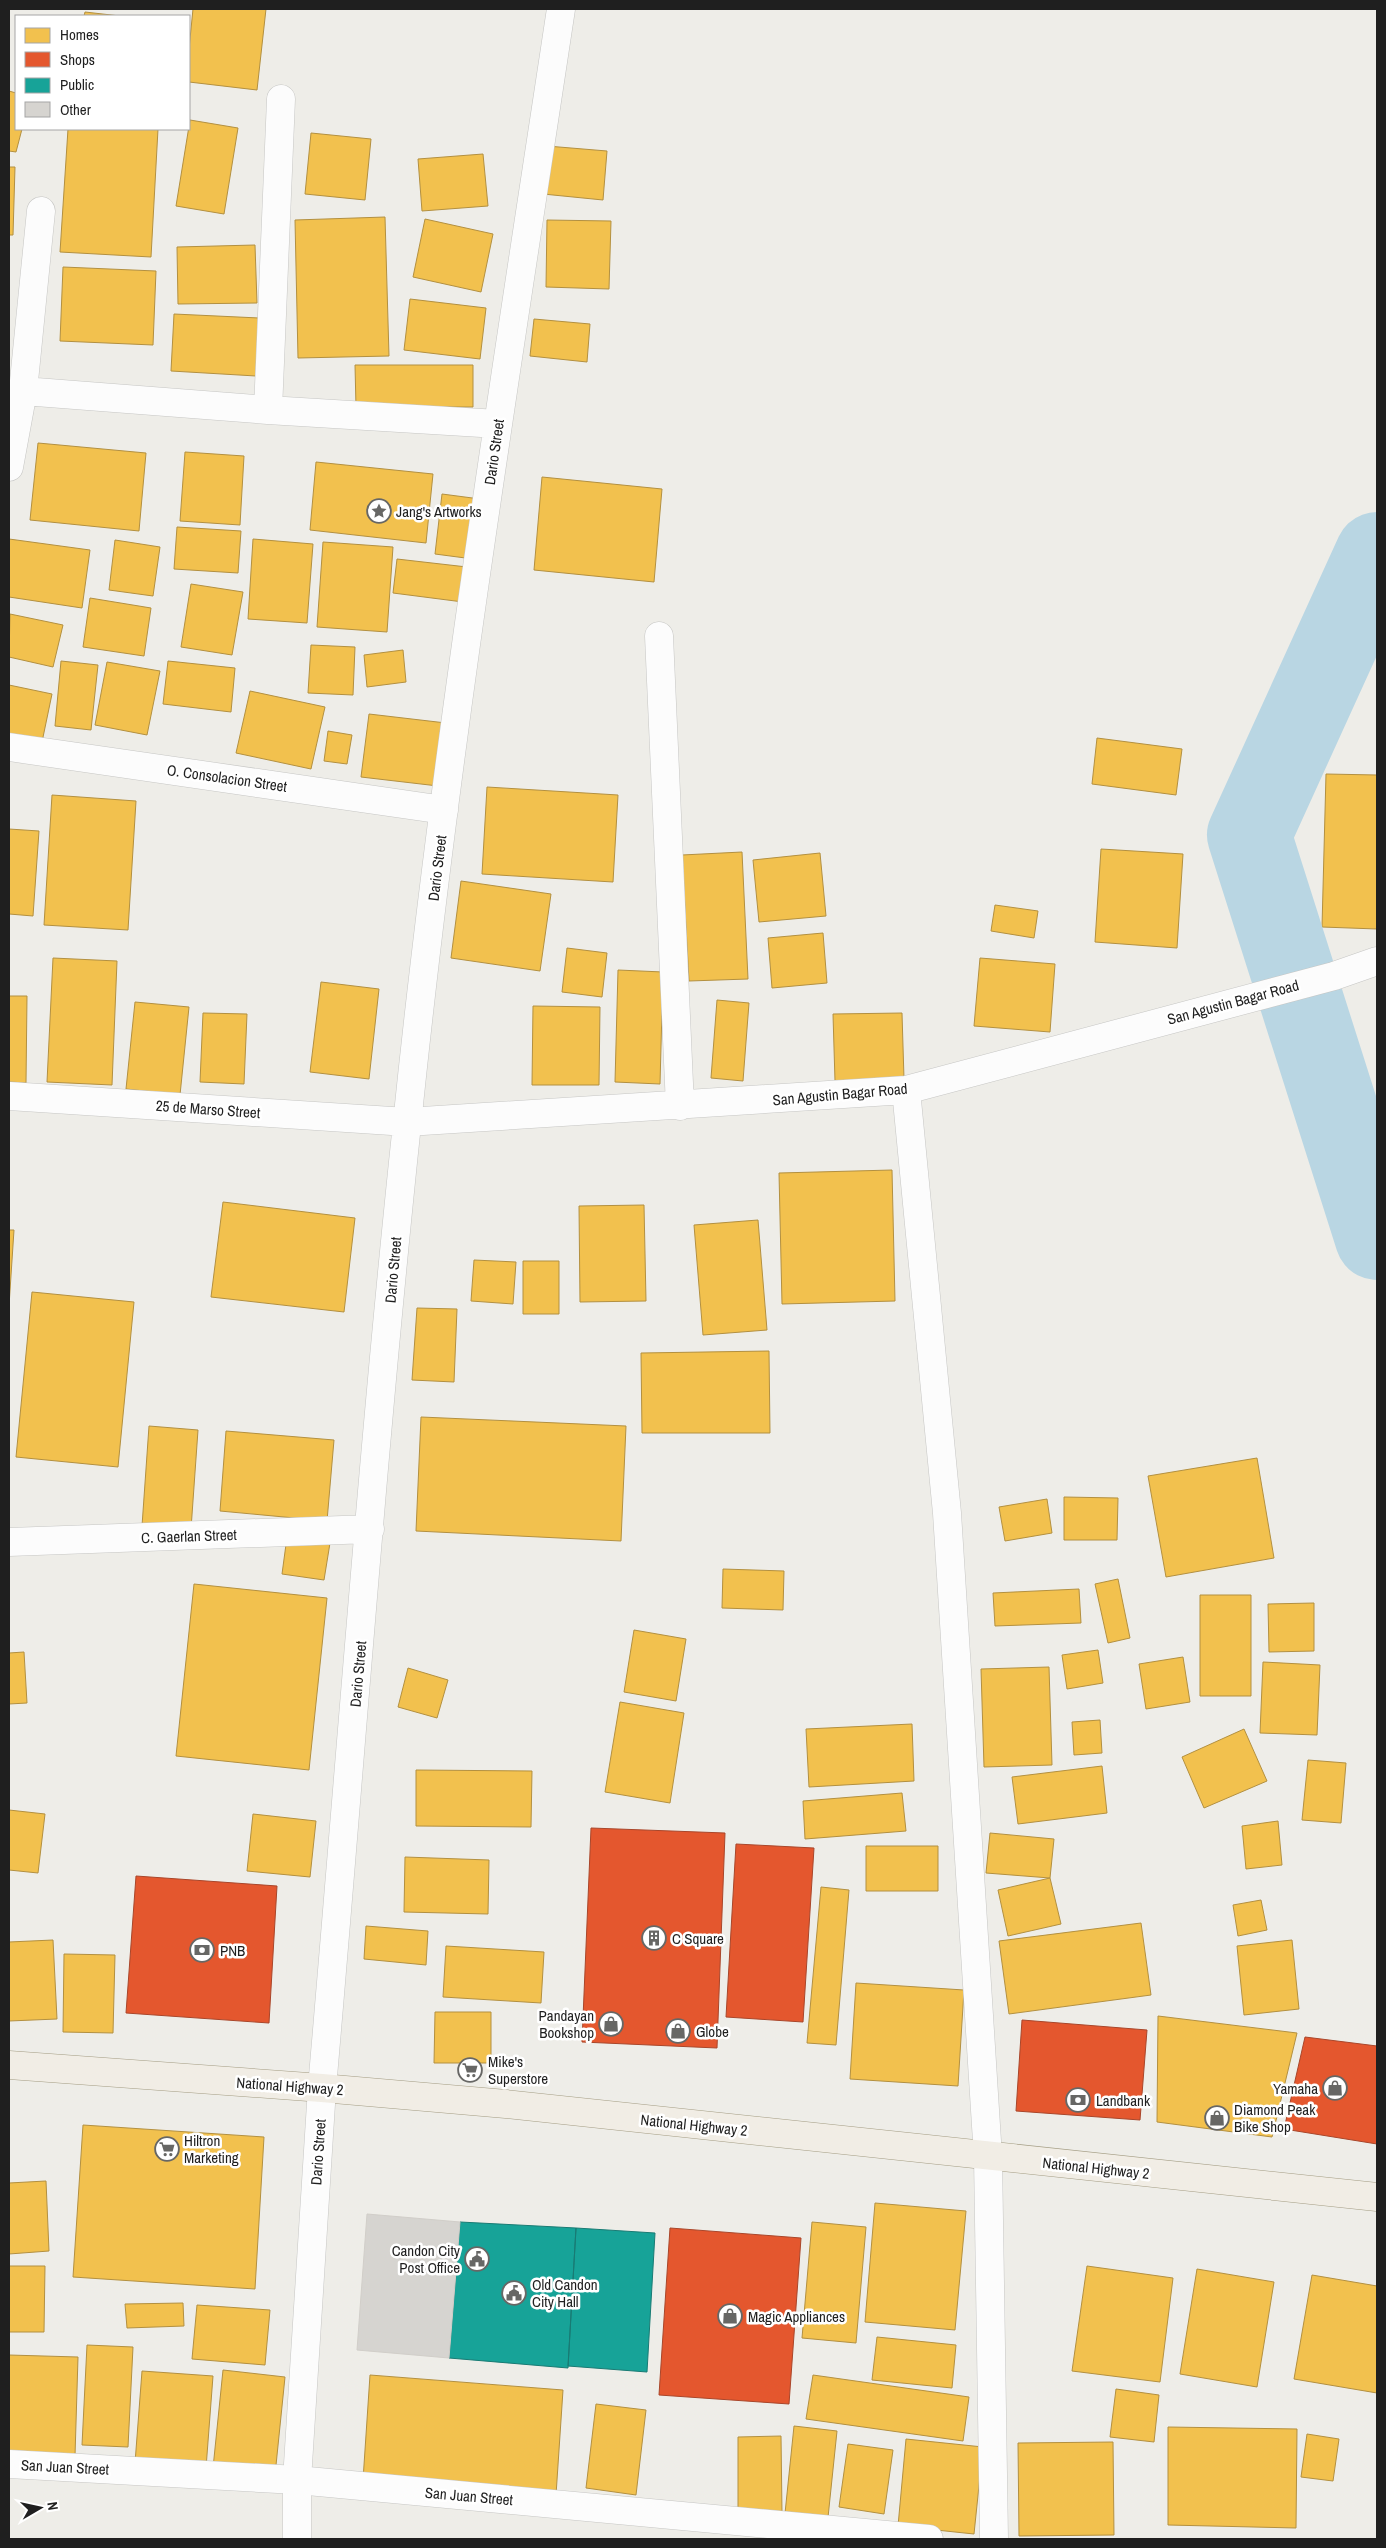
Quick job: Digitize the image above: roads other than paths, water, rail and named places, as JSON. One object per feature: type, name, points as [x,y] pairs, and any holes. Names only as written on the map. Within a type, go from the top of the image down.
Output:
[{"type":"main road","name":"National Highway 2","points":[[9,2065],[322,2088],[516,2105],[988,2157],[1377,2197]]},
{"type":"street","name":"Dario Street","points":[[297,2539],[297,2480],[322,2088],[407,1122],[444,810],[498,424],[562,9]]},
{"type":"street","points":[[268,410],[281,98]]},
{"type":"street","points":[[9,467],[23,391],[41,211]]},
{"type":"street","points":[[23,391],[268,410],[498,424]]},
{"type":"street","points":[[658,636],[680,1106]]},
{"type":"street","name":"O. Consolacion Street","points":[[9,747],[444,810]]},
{"type":"street","name":"San Agustin Bagar Road","points":[[407,1122],[680,1106],[906,1090],[1334,976],[1377,961]]},
{"type":"street","points":[[906,1090],[947,1513],[988,2157],[994,2539]]},
{"type":"street","name":"25 de Marso Street","points":[[9,1096],[407,1122]]},
{"type":"street","name":"C. Gaerlan Street","points":[[9,1542],[370,1530]]},
{"type":"street","name":"San Juan Street","points":[[9,2464],[297,2480],[929,2539]]},
{"type":"waterway","points":[[1377,554],[1249,835],[1377,1238]]},
{"type":"place","name":"Jang's Artworks","points":[[379,511]]},
{"type":"place","name":"C Square","points":[[654,1938]]},
{"type":"place","name":"PNB","points":[[202,1950]]},
{"type":"place","name":"Pandayan Bookshop","points":[[611,2024]]},
{"type":"place","name":"Globe","points":[[678,2031]]},
{"type":"place","name":"Mike's Superstore","points":[[470,2070]]},
{"type":"place","name":"Yamaha","points":[[1335,2088]]},
{"type":"place","name":"Landbank","points":[[1078,2100]]},
{"type":"place","name":"Diamond Peak Bike Shop","points":[[1217,2118]]},
{"type":"place","name":"Hiltron Marketing","points":[[167,2149]]},
{"type":"place","name":"Candon City Post Office","points":[[477,2259]]},
{"type":"place","name":"Old Candon City Hall","points":[[514,2293]]},
{"type":"place","name":"Magic Appliances","points":[[730,2316]]}]
